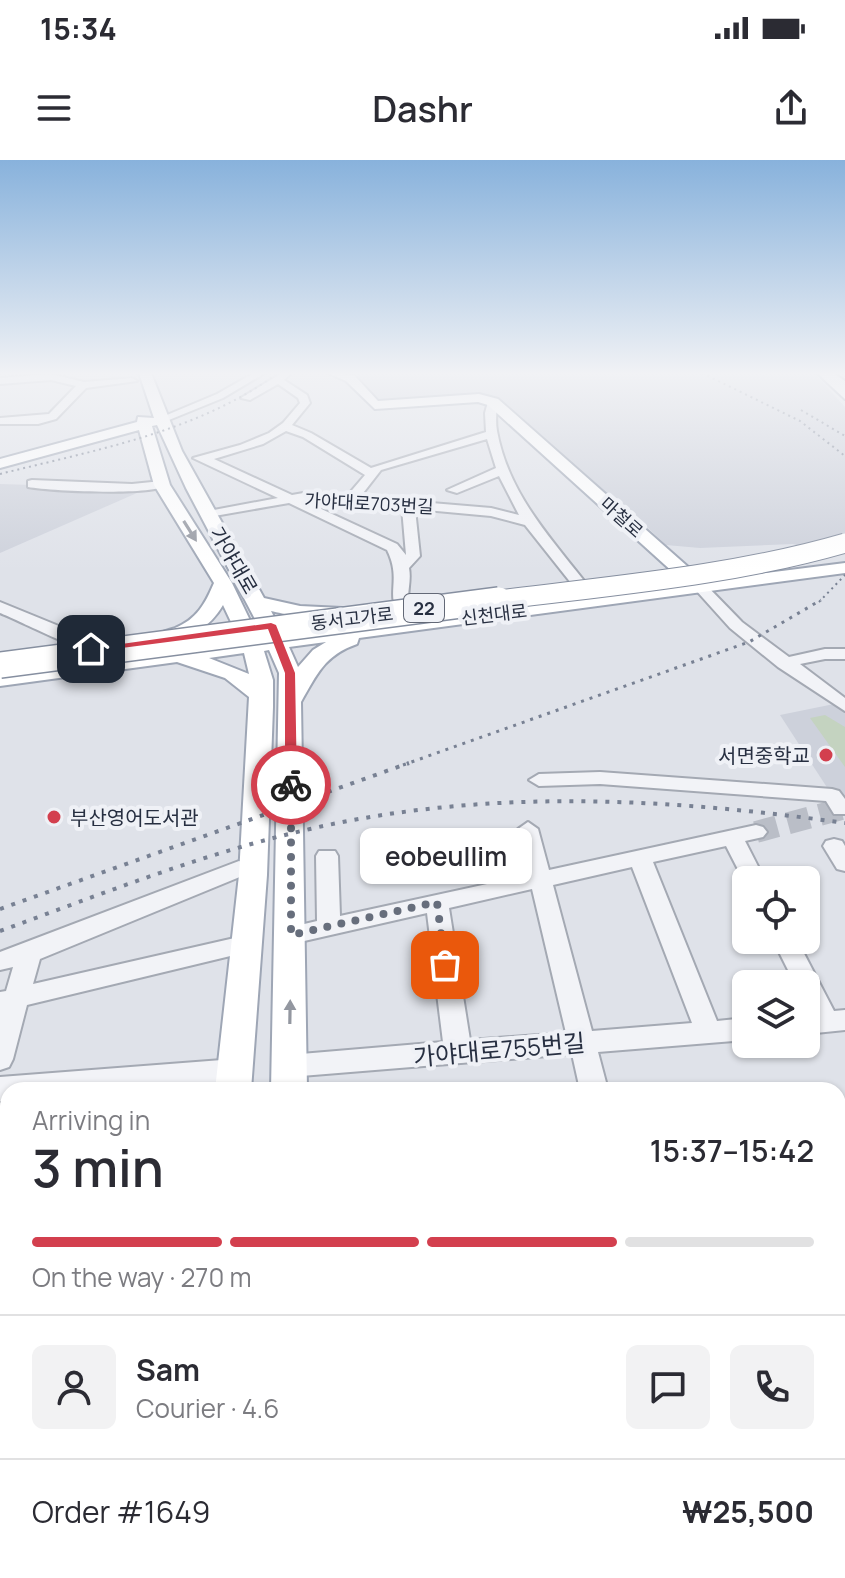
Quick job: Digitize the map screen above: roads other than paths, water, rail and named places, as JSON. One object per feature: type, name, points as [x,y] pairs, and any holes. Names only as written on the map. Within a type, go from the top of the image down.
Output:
[{"type":"highway","name":"동서고가로","points":[[0,664],[736,569],[787,560],[845,543]]},
{"type":"highway","name":"동서고가로","points":[[0,672],[704,580],[783,568],[845,552]]},
{"type":"main road","points":[[0,464],[91,439]]},
{"type":"main road","name":"가야대로","points":[[150,439],[162,485],[223,583],[248,637],[262,680],[277,703]]},
{"type":"main road","name":"가야대로","points":[[161,439],[178,462],[258,602],[290,673],[277,703],[253,875],[234,1080]]},
{"type":"main road","name":"마철로","points":[[535,439],[701,588]]},
{"type":"main road","name":"신천대로","points":[[275,634],[371,612],[845,552]]},
{"type":"main road","name":"신천대로","points":[[0,679],[167,648],[248,637],[438,621],[845,568]]},
{"type":"main road","points":[[223,583],[215,606],[203,621],[167,648],[249,683],[277,703],[303,820],[302,865],[291,928],[289,1078]]},
{"type":"main road","points":[[258,602],[315,613],[371,612]]},
{"type":"main road","points":[[241,998],[239,869],[245,791],[277,703],[324,651],[359,637],[438,621]]},
{"type":"main road","name":"신천대로","points":[[0,664],[91,649],[167,648]]},
{"type":"street","points":[[178,462],[244,449],[261,439]]},
{"type":"street","points":[[314,439],[372,474]]},
{"type":"street","points":[[351,499],[377,468],[474,439]]},
{"type":"street","points":[[493,439],[503,470],[530,522],[580,585]]},
{"type":"street","points":[[222,457],[287,492],[309,496]]},
{"type":"street","points":[[203,458],[392,547],[403,566],[403,589],[399,598],[402,608]]},
{"type":"street","points":[[453,490],[503,470]]},
{"type":"street","points":[[32,484],[132,488],[162,485]]},
{"type":"street","name":"가야대로703번길","points":[[208,515],[309,496],[491,512],[530,522]]},
{"type":"street","points":[[403,566],[413,556],[408,504]]},
{"type":"street","points":[[701,588],[736,625],[784,663],[837,693],[845,706]]},
{"type":"street","points":[[0,607],[65,634],[91,649]]},
{"type":"street","points":[[784,663],[825,654],[845,654]]},
{"type":"street","points":[[539,780],[600,778],[832,795],[843,809]]},
{"type":"street","points":[[528,829],[592,1082]]},
{"type":"street","points":[[291,928],[329,926],[756,832]]},
{"type":"street","points":[[732,837],[747,866]]},
{"type":"street","points":[[327,856],[329,926]]},
{"type":"street","points":[[640,858],[709,1032]]},
{"type":"street","points":[[0,961],[29,953],[239,869]]},
{"type":"street","points":[[437,902],[458,1052]]},
{"type":"street","points":[[8,1000],[239,946]]},
{"type":"street","points":[[0,1059],[8,1000],[29,953]]},
{"type":"street","points":[[792,954],[826,1022]]},
{"type":"street","name":"가야대로755번길","points":[[289,1078],[458,1052],[732,1030]]},
{"type":"street","points":[[182,1082],[234,1080]]},
{"type":"tunnel","points":[[756,832],[841,809]]},
{"type":"railway","points":[[0,474],[137,439]]},
{"type":"railway","points":[[823,439],[845,456]]},
{"type":"railway","points":[[821,600],[845,575]]},
{"type":"railway","points":[[403,765],[749,642],[821,600]]},
{"type":"railway","points":[[0,909],[409,763]]},
{"type":"railway","points":[[0,931],[154,875],[270,839],[377,816],[443,807],[510,802],[644,803],[845,823]]},
{"type":"place","name":"서면중학교","points":[[826,755]]},
{"type":"place","name":"부산영어도서관","points":[[54,817]]},
{"type":"place","name":"eobeullim","points":[[445,965]]}]
